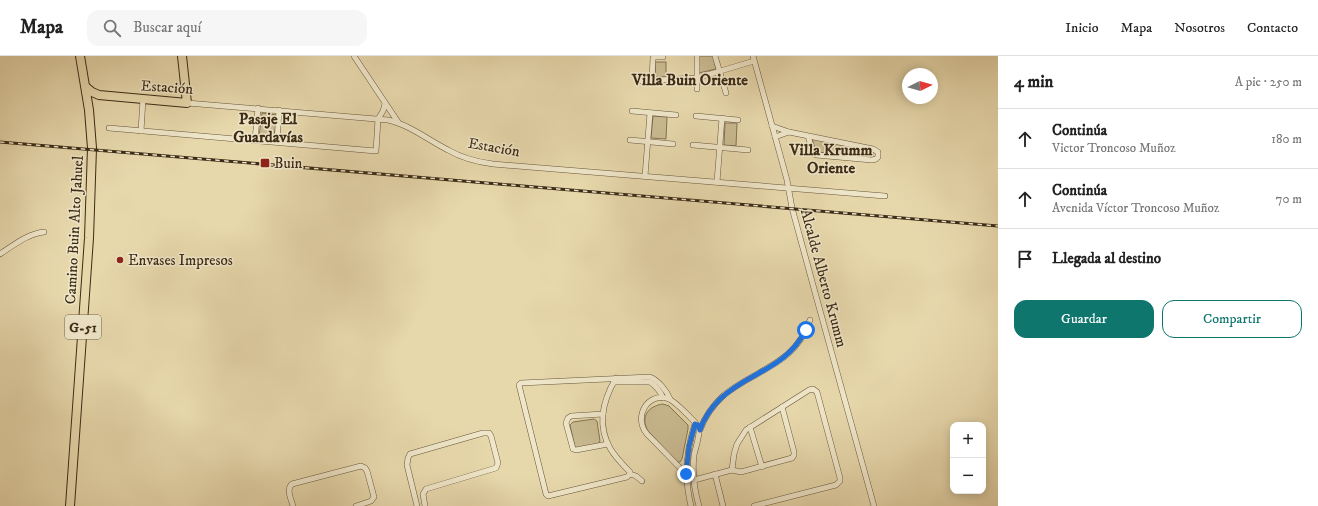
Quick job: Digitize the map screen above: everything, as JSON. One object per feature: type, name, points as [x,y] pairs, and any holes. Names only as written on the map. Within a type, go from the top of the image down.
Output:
[{"type":"main road","name":"G-51","points":[[80,56],[89,110]]},
{"type":"main road","points":[[182,56],[187,103]]},
{"type":"main road","name":"Estación","points":[[86,87],[95,94],[107,96],[187,103]]},
{"type":"main road","points":[[89,110],[96,101],[107,96]]},
{"type":"main road","name":"Camino Buin Alto Jahuel","points":[[70,506],[89,238],[92,148],[89,110]]},
{"type":"street","points":[[354,56],[398,122]]},
{"type":"street","points":[[697,56],[697,89]]},
{"type":"street","points":[[715,56],[726,92]]},
{"type":"street","points":[[652,80],[653,58],[663,57]]},
{"type":"street","points":[[638,81],[697,78],[753,59]]},
{"type":"street","name":"Alcalde Alberto Krumm","points":[[753,59],[775,136],[792,208],[874,506]]},
{"type":"street","points":[[141,131],[143,99]]},
{"type":"street","name":"Estación","points":[[187,103],[378,118],[398,122],[455,154],[479,162],[885,196]]},
{"type":"street","points":[[109,128],[376,151],[378,118],[383,111],[385,104]]},
{"type":"street","points":[[255,140],[258,108]]},
{"type":"street","points":[[277,142],[279,110]]},
{"type":"street","points":[[632,111],[676,115]]},
{"type":"street","points":[[645,176],[650,112]]},
{"type":"street","points":[[696,116],[738,120]]},
{"type":"street","points":[[717,182],[722,118]]},
{"type":"street","points":[[772,126],[789,132],[875,150],[878,152],[878,157],[872,160],[816,155],[813,153],[808,136]]},
{"type":"street","points":[[775,136],[789,132]]},
{"type":"street","points":[[630,140],[673,144]]},
{"type":"street","points":[[693,145],[748,150]]},
{"type":"street","points":[[0,254],[28,237],[44,232]]},
{"type":"street","points":[[697,506],[694,480],[694,456],[700,430],[710,409],[724,395],[773,366],[790,352],[803,335],[810,320]]},
{"type":"street","points":[[630,474],[626,477],[548,496],[546,494],[519,386],[521,383],[615,380],[650,377],[666,391],[670,399],[695,424],[698,425],[700,430]]},
{"type":"street","points":[[615,380],[650,382],[658,389],[663,398]]},
{"type":"street","points":[[615,380],[605,401],[603,428],[608,444],[613,453],[630,472],[630,474],[636,476],[642,481]]},
{"type":"street","points":[[732,470],[737,444],[743,434],[750,427],[809,390],[813,389],[817,392],[840,481],[836,485],[754,506]]},
{"type":"street","points":[[670,399],[655,399],[645,406],[642,413],[642,424],[645,432],[686,474]]},
{"type":"street","points":[[694,480],[732,470],[741,472],[790,459],[794,455],[782,408]]},
{"type":"street","points":[[603,414],[571,416],[568,418],[566,423],[573,449],[576,450],[608,444]]},
{"type":"street","points":[[691,506],[686,474],[689,446],[695,424]]},
{"type":"street","points":[[750,427],[762,467]]},
{"type":"street","points":[[415,495],[424,492],[428,488],[496,468],[498,463],[491,436],[488,432],[410,454],[407,460],[407,465],[417,506]]},
{"type":"street","points":[[293,506],[289,491],[290,486],[294,483],[359,466],[367,471],[374,495],[373,500],[356,506]]},
{"type":"street","points":[[715,474],[723,506]]},
{"type":"street","points":[[412,486],[424,492]]},
{"type":"street","points":[[424,492],[425,506]]},
{"type":"shaded area","points":[[699,56],[713,56],[716,69],[699,73]]},
{"type":"shaded area","points":[[655,62],[666,62],[666,77],[655,77]]},
{"type":"shaded area","points":[[262,113],[277,115],[274,138],[259,137]]},
{"type":"shaded area","points":[[653,116],[667,117],[666,139],[651,138]]},
{"type":"shaded area","points":[[725,123],[737,123],[736,146],[724,145]]},
{"type":"shaded area","points":[[812,138],[874,153],[873,157],[816,152]]},
{"type":"shaded area","points":[[663,404],[669,406],[688,425],[682,459],[680,462],[675,460],[648,431],[646,426],[645,417],[647,413],[653,407]]},
{"type":"shaded area","points":[[594,419],[597,421],[600,441],[598,444],[577,449],[575,447],[570,425],[573,422]]},
{"type":"railway","points":[[0,142],[998,226]]},
{"type":"place","name":"Buin","points":[[265,163]]},
{"type":"place","name":"Envases Impresos","points":[[120,260]]},
{"type":"district","name":"Villa Buin Oriente","points":[[690,79]]},
{"type":"district","name":"Pasaje El Guardavías","points":[[268,127]]},
{"type":"district","name":"Villa Krumm Oriente","points":[[831,158]]},
{"type":"route","points":[[686,474],[689,446],[695,424],[698,425],[700,430],[710,409],[720,399],[730,391],[779,362],[795,347],[806,330]]}]
